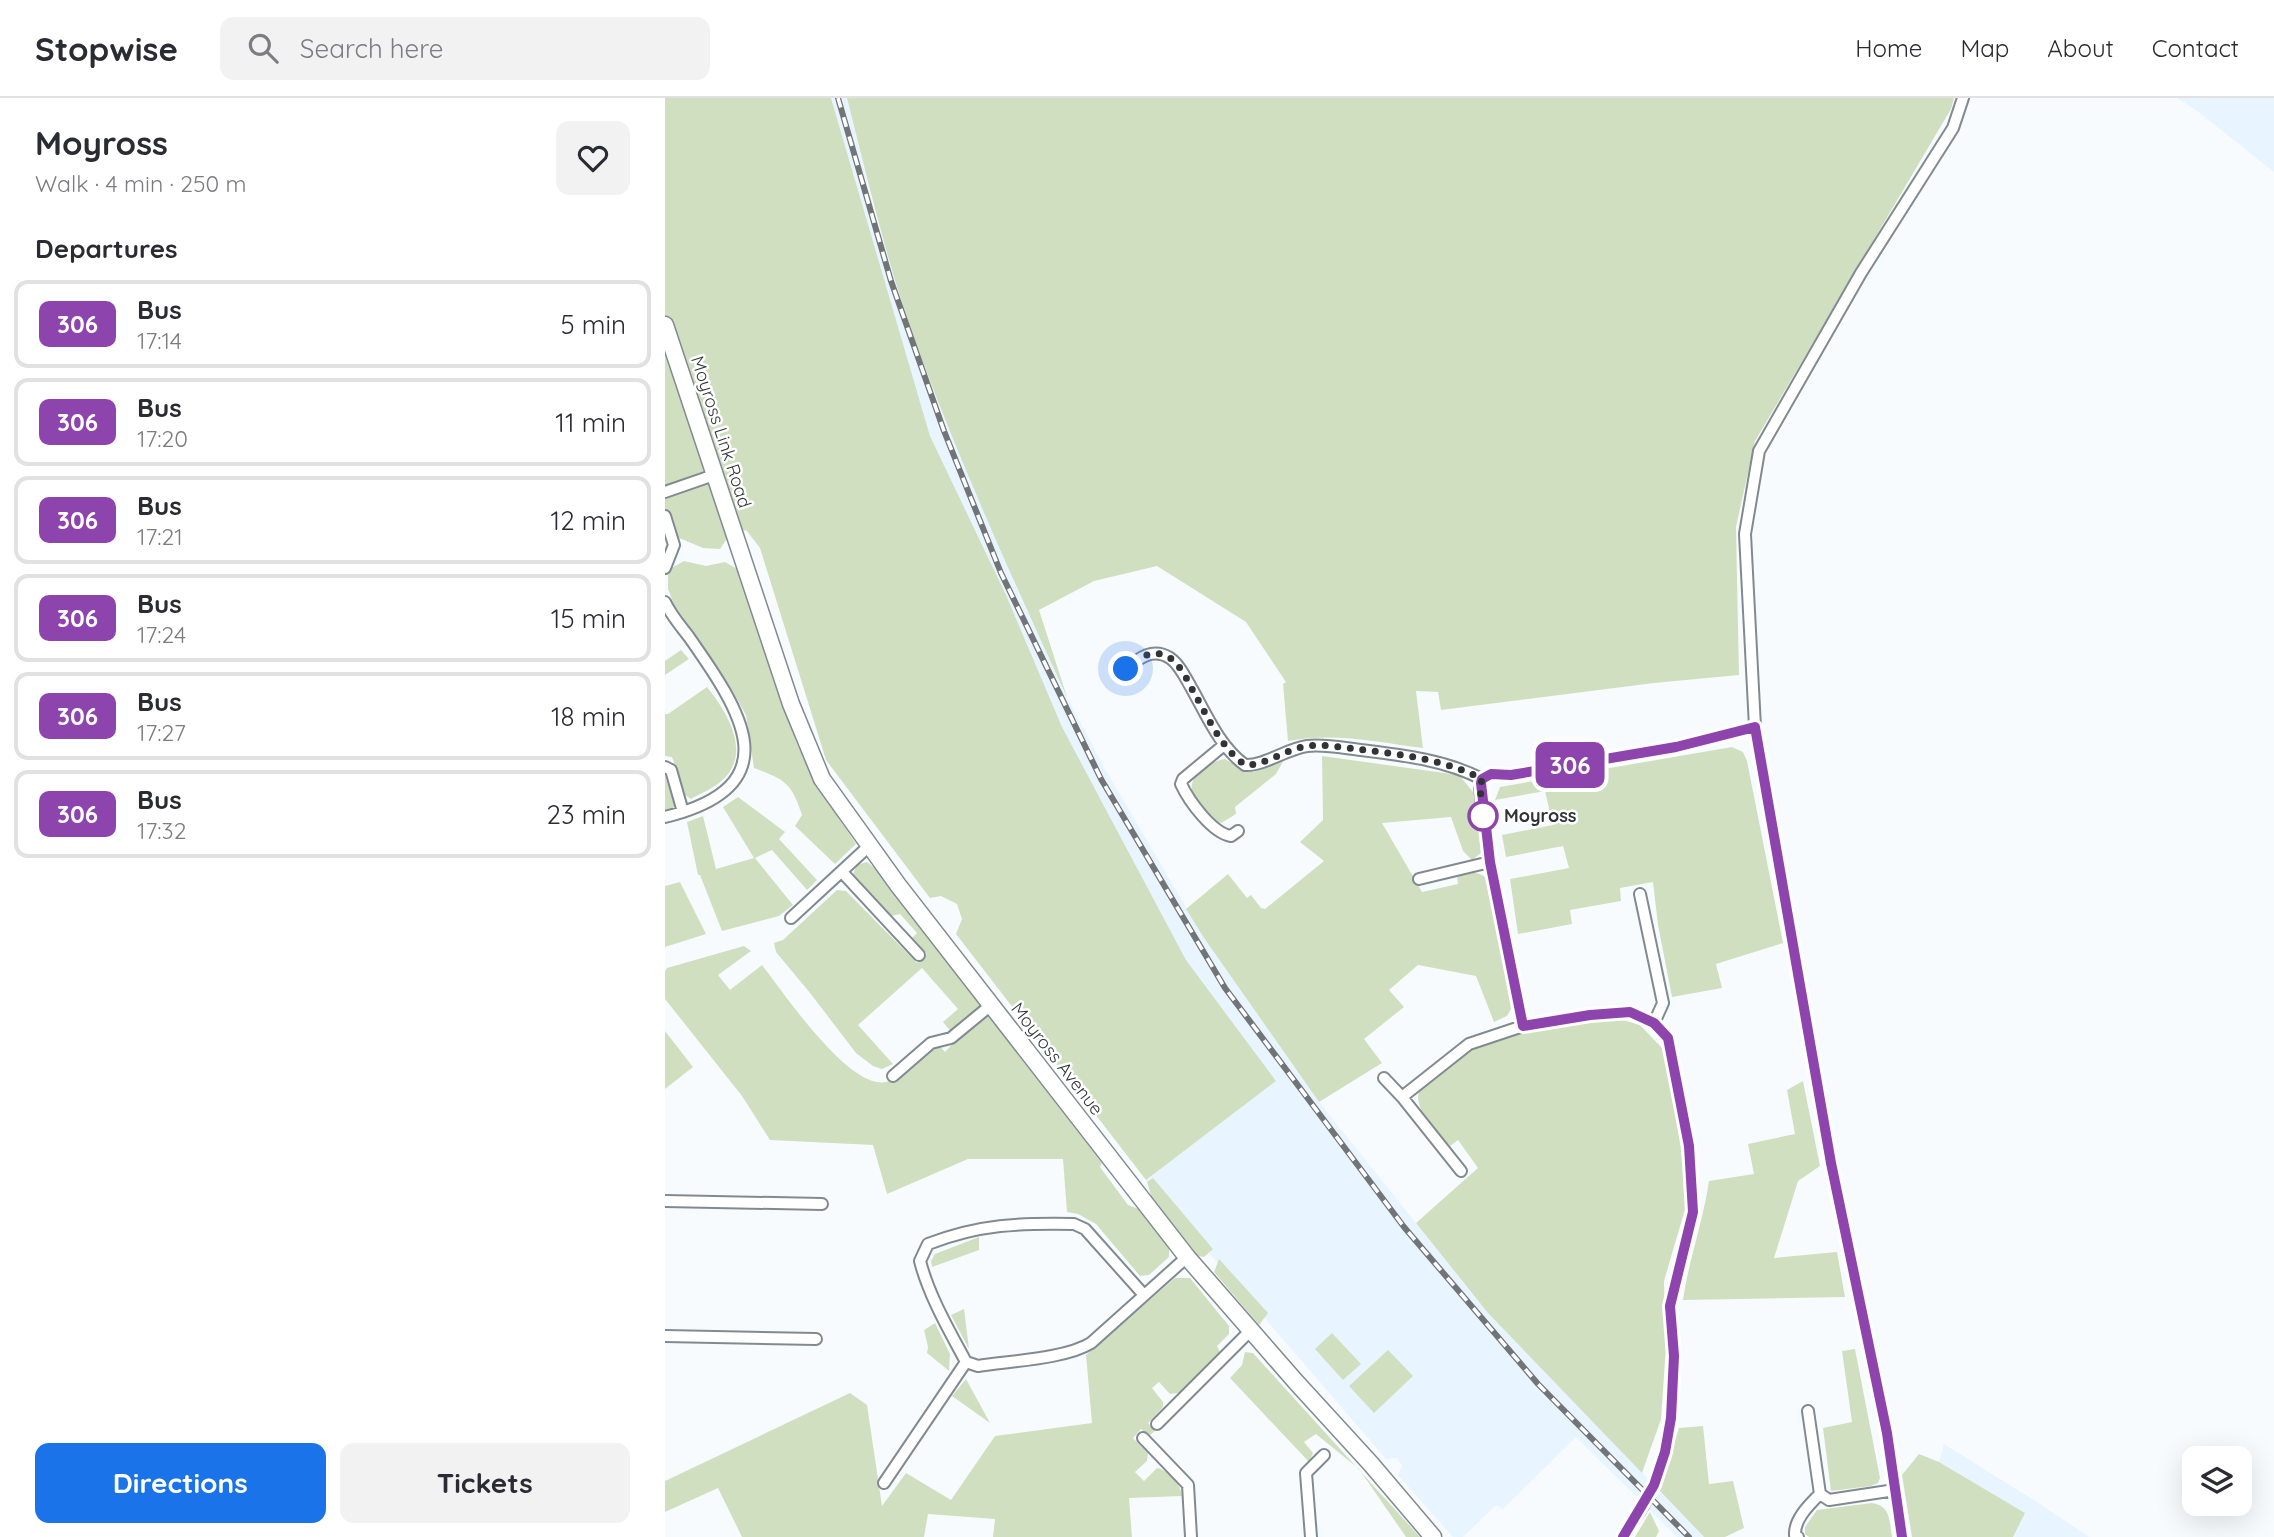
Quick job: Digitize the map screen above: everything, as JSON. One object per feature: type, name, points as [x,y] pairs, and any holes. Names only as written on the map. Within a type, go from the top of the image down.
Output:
[{"type":"street","points":[[1902,1537],[1887,1433],[1831,1163],[1755,727],[1745,534],[1759,451],[1861,272],[1953,128],[1963,98]]},
{"type":"street","name":"Moyross Link Road","points":[[665,324],[741,550]]},
{"type":"street","points":[[665,492],[714,475]]},
{"type":"street","points":[[665,516],[674,545],[665,568]]},
{"type":"street","name":"Moyross Avenue","points":[[741,550],[791,704],[822,779],[869,846],[1187,1257],[1433,1537]]},
{"type":"street","points":[[665,602],[737,713],[746,742],[741,772],[732,783],[709,800],[665,817]]},
{"type":"street","points":[[1126,669],[1145,655],[1170,658],[1187,679],[1224,745],[1245,765],[1256,765],[1284,752],[1307,746],[1326,746],[1415,757],[1466,771],[1482,779]]},
{"type":"street","points":[[1482,779],[1491,774],[1511,775],[1676,747],[1755,727]]},
{"type":"street","points":[[1224,745],[1183,779],[1181,784],[1216,832],[1231,836],[1238,831]]},
{"type":"street","points":[[665,767],[671,770],[683,812]]},
{"type":"street","points":[[1482,779],[1481,800],[1490,862],[1523,1026]]},
{"type":"street","points":[[791,918],[869,846]]},
{"type":"street","points":[[1419,879],[1490,862]]},
{"type":"street","points":[[842,872],[919,955]]},
{"type":"street","points":[[1640,894],[1663,1003],[1654,1023]]},
{"type":"street","points":[[893,1076],[931,1043],[951,1038],[991,1005]]},
{"type":"street","points":[[1402,1097],[1469,1044],[1523,1026],[1590,1015],[1630,1012],[1654,1023],[1668,1038],[1689,1146],[1693,1212],[1670,1306],[1674,1356],[1671,1418],[1665,1452],[1654,1485],[1623,1537]]},
{"type":"street","points":[[1384,1078],[1461,1171]]},
{"type":"street","points":[[665,1202],[822,1204]]},
{"type":"street","points":[[1144,1295],[1086,1229],[1074,1224],[994,1225],[951,1235],[928,1244],[920,1261],[923,1274],[966,1362],[978,1366],[1074,1351],[1091,1343],[1187,1257]]},
{"type":"street","points":[[1157,1424],[1251,1330]]},
{"type":"street","points":[[665,1336],[816,1339]]},
{"type":"street","points":[[884,1483],[966,1362]]},
{"type":"street","points":[[1808,1411],[1820,1493],[1829,1500],[1895,1490]]},
{"type":"street","points":[[1143,1438],[1188,1485],[1191,1537]]},
{"type":"street","points":[[1311,1537],[1306,1473],[1324,1455]]},
{"type":"street","points":[[1798,1537],[1795,1535],[1795,1528],[1807,1507],[1820,1493]]},
{"type":"shaded area","points":[[831,98],[847,98],[877,222],[1016,587],[1067,697],[1105,769],[1204,938],[1319,1102],[1488,1313],[1704,1537],[1677,1537],[1576,1437],[1503,1509],[1496,1505],[1463,1537],[1453,1537],[1398,1475],[1402,1466],[1397,1458],[1386,1459],[1146,1180],[1276,1081],[1186,960],[1062,727],[1006,595],[930,436]]},
{"type":"shaded area","points":[[2177,98],[2274,98],[2274,172],[2196,110]]},
{"type":"shaded area","points":[[1944,1444],[2089,1537],[2013,1537],[2025,1513],[1939,1462]]},
{"type":"green space","points":[[665,98],[831,98],[930,436],[1006,595],[1062,727],[1186,960],[1276,1081],[1146,1180],[956,934],[962,919],[957,904],[941,896],[930,898],[826,760],[760,548],[746,530],[728,537],[720,549],[703,548],[665,532]]},
{"type":"green space","points":[[847,98],[1954,98],[1951,109],[1755,441],[1736,527],[1739,675],[1441,710],[1438,692],[1416,691],[1423,748],[1322,737],[1288,741],[1283,684],[1286,682],[1246,622],[1157,566],[1094,581],[1039,610],[1067,697],[989,524],[918,349],[888,256]]},
{"type":"green space","points":[[684,561],[706,566],[725,562],[739,570],[796,742],[816,784],[856,844],[835,864],[795,826],[802,815],[790,789],[780,779],[754,768],[746,715],[674,604],[668,589],[668,570]]},
{"type":"green space","points":[[681,650],[689,659],[665,675],[665,661]]},
{"type":"green space","points":[[707,687],[723,709],[734,735],[735,760],[719,783],[691,799],[685,795],[672,757],[665,756],[665,714]]},
{"type":"green space","points":[[1732,747],[1743,752],[1747,761],[1783,943],[1716,964],[1722,988],[1672,997],[1653,882],[1620,888],[1621,901],[1570,910],[1572,924],[1518,934],[1510,879],[1569,868],[1563,846],[1506,857],[1502,835],[1553,825],[1545,791],[1495,800],[1500,787]]},
{"type":"green space","points":[[1322,756],[1459,775],[1474,793],[1481,853],[1472,860],[1463,851],[1451,817],[1382,823],[1422,892],[1458,884],[1457,876],[1470,873],[1482,875],[1489,882],[1511,1009],[1507,1016],[1494,1022],[1476,976],[1418,965],[1389,990],[1404,1007],[1364,1039],[1382,1063],[1319,1102],[1186,909],[1228,874],[1247,898],[1251,895],[1261,908],[1265,909],[1324,861],[1300,842],[1323,820]]},
{"type":"green space","points":[[1285,758],[1276,774],[1235,807],[1236,814],[1221,823],[1212,817],[1194,796],[1192,789],[1195,776],[1212,763],[1225,759],[1254,772]]},
{"type":"green space","points":[[665,775],[675,806],[665,810]]},
{"type":"green space","points":[[738,797],[785,832],[779,839],[817,880],[807,890],[772,850],[755,858],[793,905],[779,916],[722,931],[698,875],[687,822],[703,816],[716,869],[754,858],[723,807]]},
{"type":"green space","points":[[867,862],[878,871],[1102,1163],[1100,1167],[1128,1205],[1139,1209],[1169,1248],[1169,1257],[1149,1275],[1140,1276],[1096,1224],[1078,1214],[1067,1212],[1063,1159],[968,1159],[887,1194],[873,1145],[770,1140],[742,1096],[665,999],[667,968],[744,946],[751,951],[718,975],[730,990],[762,965],[836,1056],[854,1071],[871,1080],[893,1080],[914,1066],[938,1044],[945,1052],[957,1039],[943,1022],[958,1009],[922,968],[858,1025],[893,1064],[882,1069],[873,1066],[856,1053],[776,952],[774,943],[783,940],[837,890],[846,891],[917,963],[927,954],[912,938],[917,933],[900,914],[891,916],[853,874],[857,865]]},
{"type":"green space","points":[[680,882],[706,934],[665,947],[665,886]]},
{"type":"green space","points":[[1616,1018],[1640,1025],[1663,1049],[1673,1094],[1688,1199],[1664,1281],[1666,1346],[1661,1419],[1642,1473],[1488,1313],[1416,1223],[1478,1168],[1458,1140],[1450,1146],[1428,1120],[1420,1106],[1419,1091],[1464,1055],[1496,1039]]},
{"type":"green space","points":[[665,1031],[693,1067],[665,1089]]},
{"type":"green space","points":[[1803,1081],[1820,1166],[1798,1181],[1774,1258],[1837,1252],[1845,1297],[1683,1300],[1709,1181],[1754,1174],[1748,1144],[1795,1134],[1787,1090]]},
{"type":"green space","points":[[1153,1178],[1213,1249],[1204,1257],[1198,1256],[1152,1199],[1147,1182]]},
{"type":"green space","points":[[979,1237],[979,1250],[932,1267],[931,1261],[935,1254]]},
{"type":"green space","points":[[1219,1259],[1268,1313],[1259,1325],[1214,1272]]},
{"type":"green space","points":[[1175,1278],[1190,1278],[1229,1326],[1229,1334],[1217,1346],[1220,1352],[1179,1393],[1170,1394],[1159,1382],[1152,1388],[1163,1402],[1163,1407],[1148,1423],[1155,1431],[1149,1436],[1141,1429],[1133,1438],[1148,1453],[1147,1461],[1135,1472],[1144,1481],[1157,1468],[1161,1469],[1174,1479],[1182,1496],[1129,1498],[1132,1537],[993,1537],[995,1519],[928,1514],[924,1537],[742,1537],[718,1488],[665,1512],[665,1481],[850,1393],[867,1405],[882,1506],[906,1473],[951,1500],[995,1436],[1092,1423],[1086,1355]]},
{"type":"green space","points":[[964,1309],[969,1349],[951,1315]]},
{"type":"green space","points":[[935,1323],[950,1354],[949,1371],[927,1353],[924,1330]]},
{"type":"green space","points":[[1332,1333],[1361,1364],[1343,1380],[1315,1349]]},
{"type":"green space","points":[[1855,1349],[1880,1478],[1878,1483],[1871,1486],[1831,1491],[1823,1428],[1852,1422],[1842,1351]]},
{"type":"green space","points":[[1388,1350],[1413,1376],[1374,1413],[1349,1386]]},
{"type":"green space","points":[[1245,1352],[1253,1353],[1356,1467],[1316,1434],[1304,1442],[1313,1453],[1309,1462],[1230,1378],[1242,1365]]},
{"type":"green space","points":[[966,1379],[990,1423],[952,1396]]},
{"type":"green space","points":[[1703,1426],[1709,1484],[1733,1481],[1744,1528],[1725,1537],[1704,1537],[1660,1491],[1679,1428]]},
{"type":"green space","points":[[1919,1454],[1939,1462],[2025,1513],[2013,1537],[1912,1537],[1902,1475]]},
{"type":"green space","points":[[1361,1472],[1420,1537],[1406,1537]]},
{"type":"green space","points":[[1872,1503],[1886,1511],[1892,1537],[1809,1537],[1805,1534],[1805,1527],[1817,1510]]},
{"type":"green space","points":[[1650,1512],[1659,1531],[1656,1537],[1635,1537]]},
{"type":"railway","points":[[838,98],[891,281],[944,431],[1001,573],[1101,779],[1225,988],[1404,1227],[1538,1384],[1689,1537]]},
{"type":"bus line","name":"306","points":[[1623,1537],[1654,1485],[1665,1452],[1671,1418],[1674,1356],[1670,1306],[1693,1212],[1692,1174],[1684,1119],[1668,1038],[1654,1023],[1630,1012],[1590,1015],[1523,1026],[1490,862],[1480,788],[1482,779],[1491,774],[1511,775],[1676,747],[1755,727],[1831,1163],[1887,1433],[1902,1537]]},
{"type":"place","name":"Moyross","points":[[1483,816]]},
{"type":"route","points":[[1126,669],[1145,655],[1170,658],[1187,679],[1224,745],[1245,765],[1256,765],[1284,752],[1307,746],[1415,757],[1448,765],[1482,779],[1480,788],[1483,816]]}]
